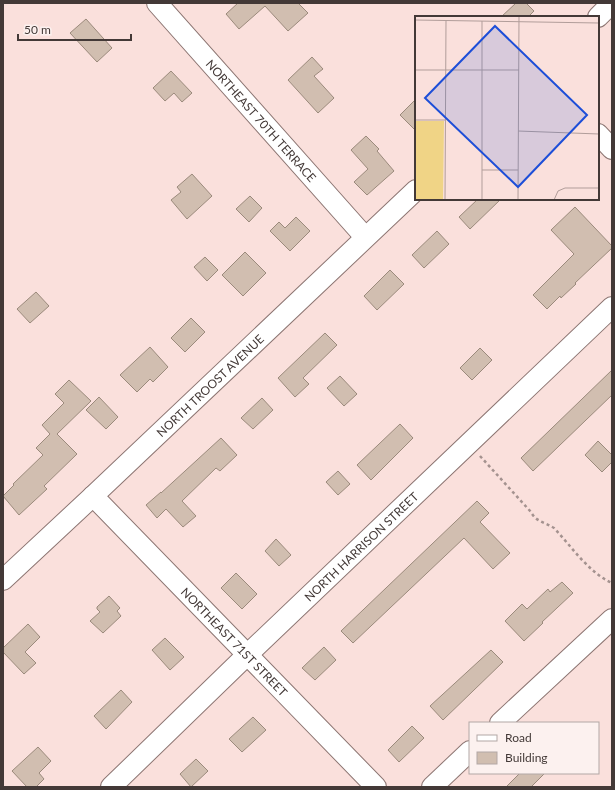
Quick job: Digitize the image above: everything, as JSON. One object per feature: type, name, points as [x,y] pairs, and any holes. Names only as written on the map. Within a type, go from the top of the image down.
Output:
[{"type":"street","name":"NORTHEAST 70TH TERRACE","points":[[158,3],[366,237]]},
{"type":"street","points":[[599,16],[612,4]]},
{"type":"street","points":[[599,135],[612,149]]},
{"type":"street","name":"NORTH TROOST AVENUE","points":[[3,580],[415,191]]},
{"type":"street","name":"NORTH HARRISON STREET","points":[[111,787],[247,655],[612,308]]},
{"type":"street","name":"NORTHEAST 71ST STREET","points":[[93,496],[376,787]]},
{"type":"street","points":[[501,722],[612,619]]},
{"type":"street","points":[[432,787],[469,752]]},
{"type":"path","points":[[469,445],[533,516],[539,521],[549,524],[554,528],[598,576],[612,583]]},
{"type":"building","points":[[238,3],[298,3],[308,13],[288,31],[265,6],[239,29],[226,14]]},
{"type":"building","points":[[516,3],[526,3],[534,11],[529,16],[502,16]]},
{"type":"building","points":[[86,19],[112,48],[97,62],[70,33]]},
{"type":"building","points":[[312,57],[323,69],[314,76],[334,98],[318,113],[288,80]]},
{"type":"building","points":[[171,71],[192,93],[182,102],[174,93],[165,101],[153,88]]},
{"type":"building","points":[[415,100],[415,130],[400,115]]},
{"type":"building","points":[[366,136],[379,149],[377,151],[394,171],[367,195],[354,182],[368,169],[351,150]]},
{"type":"building","points":[[192,174],[212,196],[187,219],[171,200],[181,192],[177,187]]},
{"type":"building","points":[[250,196],[262,208],[249,222],[236,209]]},
{"type":"building","points":[[477,200],[500,200],[470,229],[459,217]]},
{"type":"building","points":[[575,207],[612,246],[612,248],[575,283],[576,284],[561,298],[560,296],[547,309],[533,295],[574,254],[551,230]]},
{"type":"building","points":[[296,217],[310,231],[290,251],[270,231],[279,222],[285,228]]},
{"type":"building","points":[[437,231],[449,244],[424,268],[412,255]]},
{"type":"building","points":[[245,252],[266,273],[243,296],[222,275]]},
{"type":"building","points":[[205,257],[218,270],[207,281],[194,267]]},
{"type":"building","points":[[390,270],[404,284],[377,310],[364,296]]},
{"type":"building","points":[[36,292],[49,306],[30,323],[17,309]]},
{"type":"building","points":[[191,318],[205,332],[185,352],[171,338]]},
{"type":"building","points":[[325,333],[337,345],[303,378],[309,384],[295,397],[278,378]]},
{"type":"building","points":[[150,347],[168,367],[153,382],[150,379],[137,392],[120,375]]},
{"type":"building","points":[[480,348],[492,360],[472,380],[460,368]]},
{"type":"building","points":[[612,370],[612,395],[533,471],[521,458]]},
{"type":"building","points":[[340,376],[357,394],[344,406],[327,388]]},
{"type":"building","points":[[69,380],[91,401],[57,434],[77,454],[44,486],[47,489],[19,515],[3,496],[14,485],[13,484],[43,455],[36,448],[50,434],[42,425],[64,403],[55,394]]},
{"type":"building","points":[[99,397],[118,417],[106,429],[86,410]]},
{"type":"building","points":[[262,398],[273,410],[253,429],[241,418]]},
{"type":"building","points":[[400,424],[413,438],[371,480],[357,465]]},
{"type":"building","points":[[221,438],[237,455],[220,471],[216,468],[182,501],[196,516],[183,527],[166,509],[157,518],[146,505]]},
{"type":"building","points":[[598,441],[612,455],[612,462],[602,472],[585,455]]},
{"type":"building","points":[[338,471],[350,484],[338,495],[326,482]]},
{"type":"building","points":[[477,501],[489,513],[480,522],[510,553],[493,569],[464,538],[353,643],[341,631]]},
{"type":"building","points":[[276,539],[291,555],[279,566],[265,551]]},
{"type":"building","points":[[236,573],[257,594],[242,609],[221,588]]},
{"type":"building","points":[[562,582],[573,593],[524,641],[505,621],[522,604],[527,609],[548,589],[550,592]]},
{"type":"building","points":[[109,596],[120,608],[117,611],[121,616],[103,633],[90,621],[100,612],[97,607]]},
{"type":"building","points":[[28,624],[40,637],[25,652],[36,663],[24,674],[3,652],[3,648]]},
{"type":"building","points":[[165,638],[184,657],[170,670],[152,650]]},
{"type":"building","points":[[324,647],[336,660],[315,680],[302,668]]},
{"type":"building","points":[[491,650],[503,662],[443,720],[430,706]]},
{"type":"building","points":[[121,690],[132,702],[106,729],[94,716]]},
{"type":"building","points":[[253,717],[266,730],[242,752],[229,739]]},
{"type":"building","points":[[412,726],[424,738],[399,762],[388,750]]},
{"type":"building","points":[[38,747],[51,761],[39,773],[44,779],[36,787],[27,787],[12,771]]},
{"type":"building","points":[[196,759],[208,771],[191,787],[180,774]]},
{"type":"building","points":[[519,774],[544,774],[531,787],[506,787]]}]
